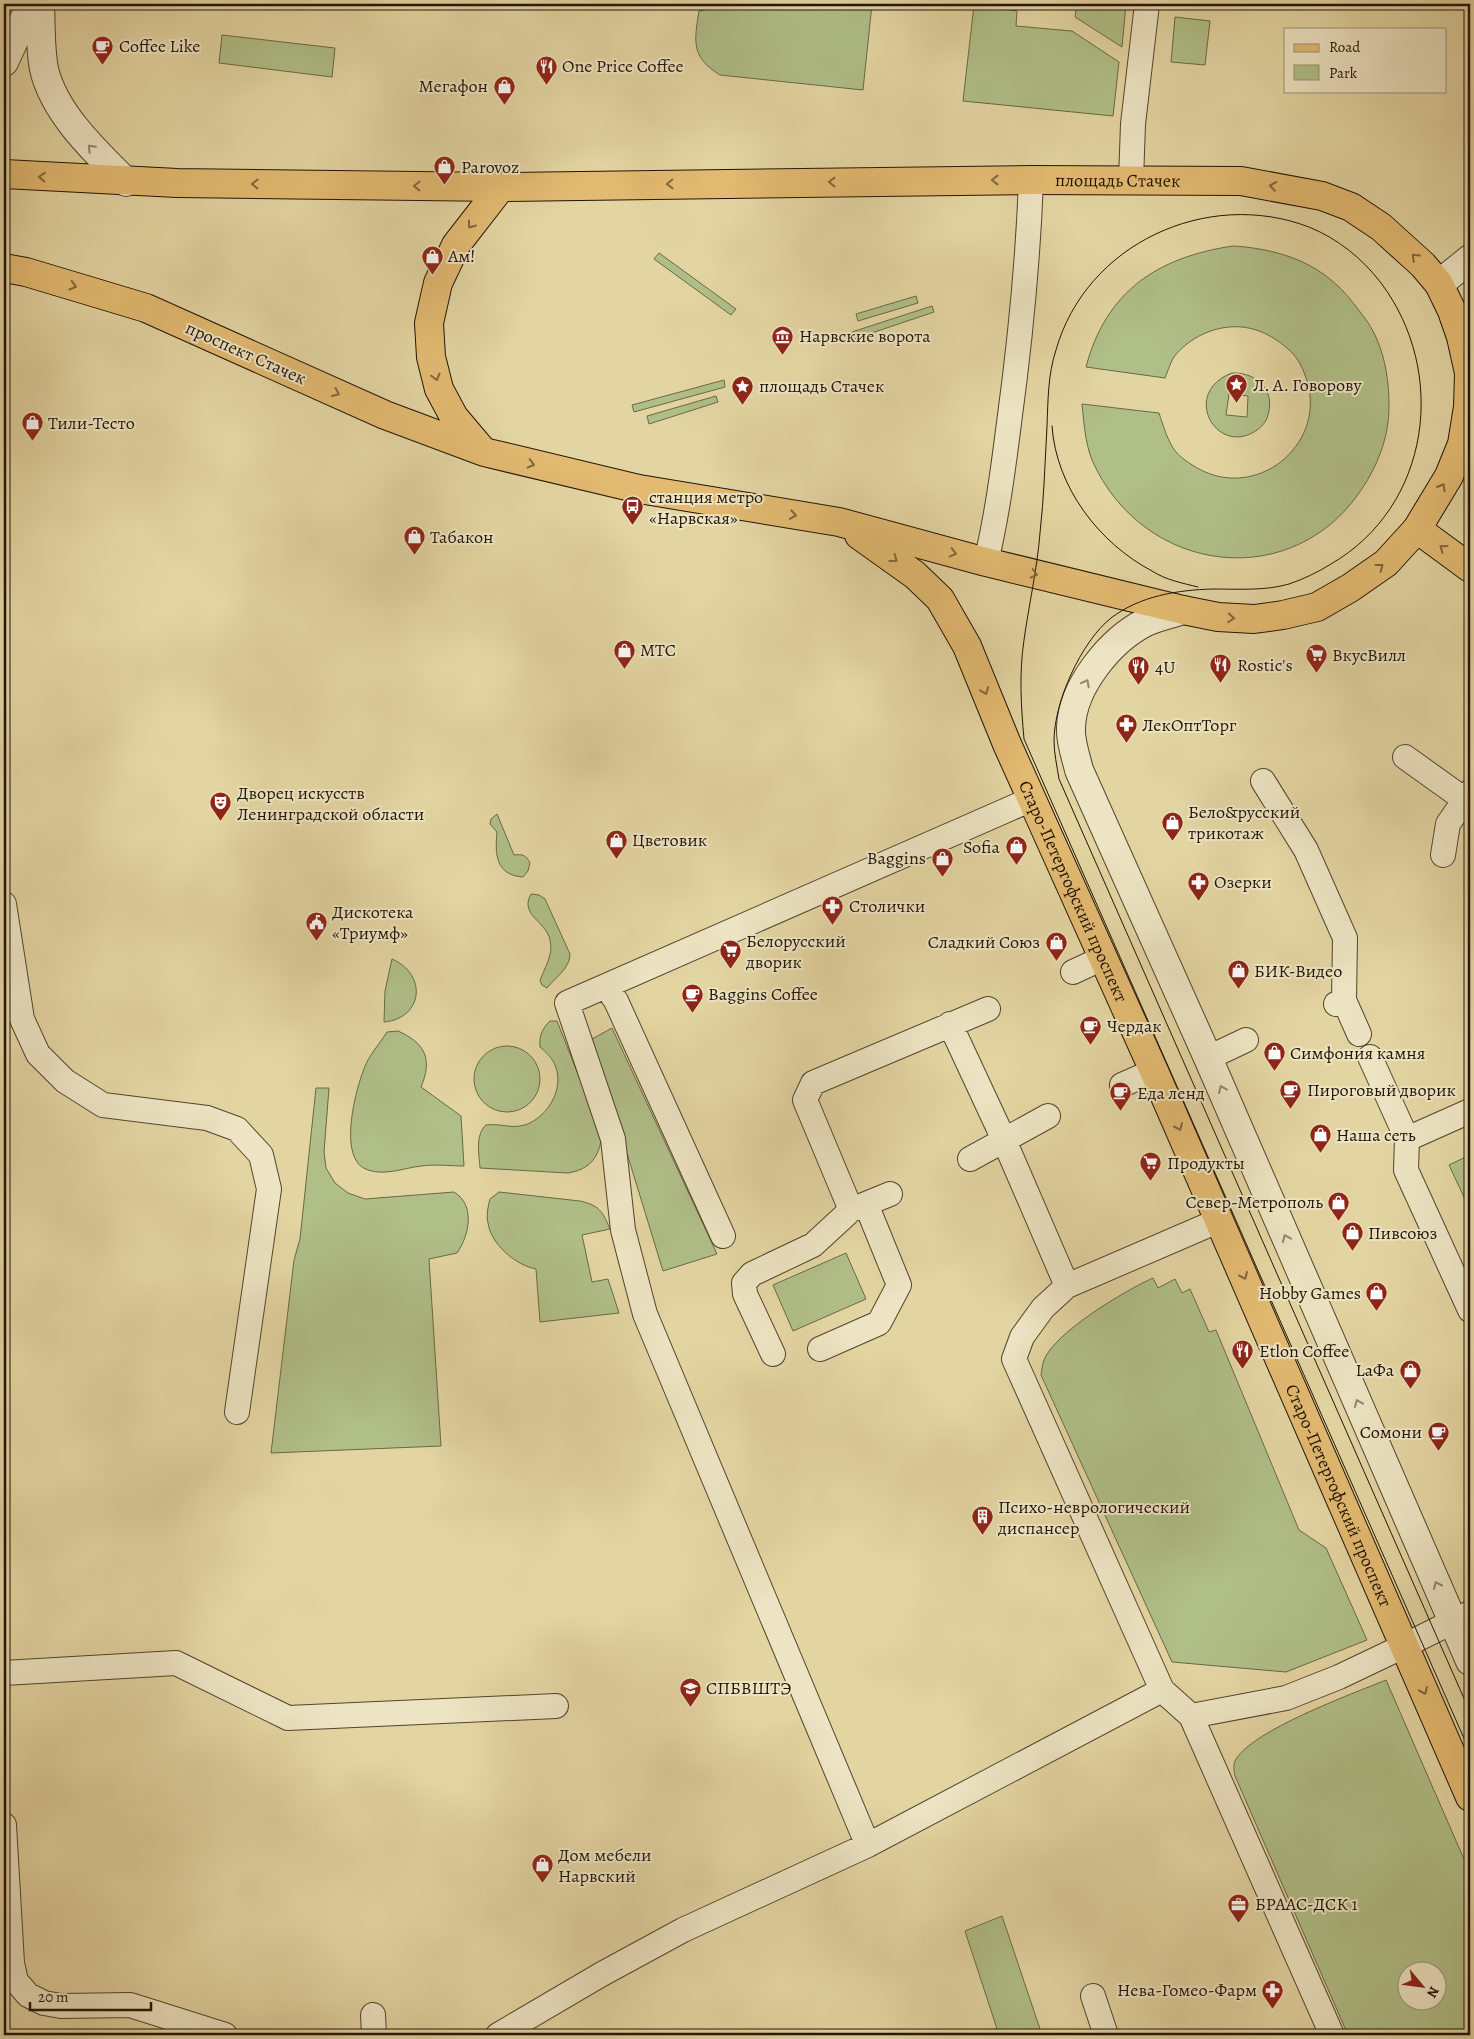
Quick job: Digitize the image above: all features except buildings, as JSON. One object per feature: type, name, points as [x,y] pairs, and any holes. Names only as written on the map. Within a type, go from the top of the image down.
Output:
[{"type":"main road","points":[[4,174],[126,182],[501,186]]},
{"type":"main road","name":"площадь Стачек","points":[[501,186],[1031,180],[1241,181],[1322,196],[1351,207],[1381,228],[1423,265],[1439,284],[1452,311],[1461,337],[1469,373],[1468,408],[1462,444],[1449,476],[1417,529],[1386,564],[1350,588],[1316,607],[1283,615],[1254,619],[1218,617],[986,562],[838,522]]},
{"type":"main road","points":[[501,186],[456,245],[438,283],[429,323],[431,357],[439,389],[454,417],[484,452],[639,489],[838,522]]},
{"type":"main road","name":"проспект Стачек","points":[[4,268],[26,272],[146,308],[385,415],[484,452]]},
{"type":"main road","name":"Старо-Петергофский проспект","points":[[838,522],[915,575],[940,599],[967,646],[1032,799],[1220,1220],[1470,1797]]},
{"type":"main road","points":[[1417,529],[1470,568]]},
{"type":"street","points":[[4,62],[31,4]]},
{"type":"street","points":[[40,4],[44,69],[57,100],[84,141],[126,182]]},
{"type":"street","points":[[1439,284],[1470,259]]},
{"type":"street","points":[[1183,610],[1147,622],[1128,633],[1104,654],[1087,680],[1076,705],[1071,729],[1079,770],[1462,1617],[1470,1661]]},
{"type":"lane","points":[[1131,180],[1133,124],[1147,4]]},
{"type":"lane","points":[[986,562],[997,518],[1015,378],[1027,271],[1031,180]]},
{"type":"lane","points":[[1405,757],[1468,798],[1448,824],[1443,855]]},
{"type":"lane","points":[[1263,781],[1306,850],[1345,938],[1340,1002],[1359,1034]]},
{"type":"lane","points":[[863,1834],[645,1314],[623,1230],[613,1139],[567,1004],[1032,799]]},
{"type":"lane","points":[[4,904],[22,1018],[38,1054],[65,1081],[103,1105],[146,1112],[207,1118],[237,1129],[261,1155],[269,1190],[237,1412]]},
{"type":"lane","points":[[1073,972],[1103,958]]},
{"type":"lane","points":[[606,986],[616,1001],[723,1236]]},
{"type":"lane","points":[[820,1349],[879,1323],[899,1285],[805,1100],[813,1083],[988,1009]]},
{"type":"lane","points":[[950,1024],[1004,1140],[1067,1286]]},
{"type":"lane","points":[[1208,1058],[1246,1040]]},
{"type":"lane","points":[[1370,1057],[1407,1139],[1406,1170],[1470,1310]]},
{"type":"lane","points":[[1122,1084],[1154,1071]]},
{"type":"lane","points":[[1407,1139],[1470,1111]]},
{"type":"lane","points":[[970,1159],[1048,1116]]},
{"type":"lane","points":[[773,1354],[745,1294],[744,1283],[752,1274],[812,1245],[859,1207],[890,1194]]},
{"type":"lane","points":[[1220,1220],[1067,1286],[1043,1308],[1022,1336],[1014,1359],[1162,1690],[1192,1716],[1332,2035]]},
{"type":"lane","points":[[1192,1716],[1286,1698],[1339,1677],[1462,1617]]},
{"type":"lane","points":[[4,1673],[176,1663],[288,1718],[556,1706]]},
{"type":"lane","points":[[498,2035],[602,1974],[683,1930],[868,1845],[1162,1690]]},
{"type":"lane","points":[[4,1825],[12,1964],[16,1981],[28,1995],[44,2003],[61,2006],[130,2005],[225,2035]]},
{"type":"lane","points":[[1093,1996],[1106,2035]]},
{"type":"green space","points":[[737,4],[872,4],[863,90],[720,75],[704,62],[699,55],[696,32],[699,11]]},
{"type":"green space","points":[[1077,4],[1126,4],[1122,47],[1075,17]]},
{"type":"green space","points":[[974,5],[1017,11],[1016,26],[1072,31],[1119,62],[1113,116],[963,101]]},
{"type":"green space","points":[[1175,17],[1210,21],[1205,65],[1171,62]]},
{"type":"green space","points":[[222,35],[335,48],[332,77],[219,63]]},
{"type":"green space","points":[[1233,246],[1285,255],[1309,265],[1331,280],[1349,297],[1371,327],[1384,359],[1388,383],[1389,416],[1383,446],[1365,484],[1336,520],[1301,543],[1262,556],[1222,557],[1183,548],[1147,528],[1116,499],[1092,460],[1086,439],[1082,404],[1159,413],[1168,439],[1178,454],[1188,463],[1199,469],[1221,477],[1242,478],[1263,472],[1281,462],[1296,447],[1306,428],[1310,407],[1305,374],[1292,353],[1275,339],[1261,332],[1246,327],[1229,327],[1213,330],[1198,336],[1185,345],[1174,357],[1165,378],[1086,367],[1095,340],[1107,318],[1122,298],[1139,282],[1159,269],[1181,259],[1206,251]]},
{"type":"green space","points":[[659,253],[736,309],[731,315],[654,259]]},
{"type":"green space","points":[[916,296],[918,303],[858,321],[856,314]]},
{"type":"green space","points":[[932,306],[934,312],[854,339],[852,332]]},
{"type":"green space","points":[[1232,373],[1250,376],[1263,385],[1269,400],[1269,409],[1262,426],[1254,432],[1240,437],[1227,435],[1216,428],[1209,418],[1206,406],[1208,393],[1217,382]],"holes":[[[1229,394],[1248,396],[1247,417],[1226,415]]]},
{"type":"green space","points":[[724,380],[725,387],[634,412],[632,405]]},
{"type":"green space","points":[[716,396],[718,402],[649,424],[647,416]]},
{"type":"green space","points":[[497,814],[514,855],[524,856],[530,863],[528,871],[523,877],[507,872],[499,862],[496,848],[497,832],[490,824],[491,819]]},
{"type":"green space","points":[[531,894],[539,895],[545,899],[570,954],[568,964],[547,988],[540,981],[550,956],[550,940],[548,933],[528,907]]},
{"type":"green space","points":[[392,959],[403,966],[411,975],[415,984],[416,995],[407,1013],[397,1019],[384,1022],[385,991]]},
{"type":"green space","points":[[550,1021],[557,1021],[602,1135],[599,1150],[588,1165],[568,1173],[480,1168],[479,1139],[486,1125],[525,1125],[541,1115],[553,1099],[557,1090],[557,1070],[552,1059],[540,1047],[542,1033]]},
{"type":"green space","points":[[612,1028],[717,1254],[663,1271],[592,1039]]},
{"type":"green space","points":[[398,1031],[415,1041],[424,1053],[426,1068],[421,1087],[461,1116],[464,1166],[426,1165],[388,1172],[374,1172],[358,1164],[353,1153],[351,1122],[362,1075],[370,1056],[387,1032]]},
{"type":"green space","points":[[500,1046],[514,1046],[526,1051],[535,1060],[540,1072],[538,1092],[531,1103],[514,1112],[500,1112],[488,1107],[479,1098],[474,1086],[474,1072],[479,1060],[488,1051]]},
{"type":"green space","points":[[316,1088],[329,1088],[324,1152],[326,1168],[335,1183],[348,1193],[365,1199],[454,1192],[461,1198],[468,1213],[465,1238],[457,1253],[429,1259],[441,1446],[271,1453],[294,1260],[300,1239]]},
{"type":"green space","points":[[1470,1155],[1470,1210],[1449,1165]]},
{"type":"green space","points":[[499,1192],[580,1201],[600,1210],[610,1229],[582,1235],[592,1282],[608,1279],[619,1313],[540,1322],[536,1269],[528,1267],[512,1258],[499,1246],[490,1231],[487,1217],[490,1199]]},
{"type":"green space","points":[[846,1253],[866,1299],[793,1331],[773,1285]]},
{"type":"green space","points":[[1153,1278],[1158,1288],[1175,1279],[1182,1293],[1190,1289],[1209,1332],[1216,1330],[1299,1530],[1326,1548],[1367,1640],[1286,1672],[1172,1662],[1041,1375],[1044,1360],[1062,1337],[1092,1313]]},
{"type":"green space","points":[[1386,1680],[1470,1873],[1470,2035],[1348,2035],[1235,1776],[1235,1761],[1244,1749],[1280,1726]]},
{"type":"green space","points":[[1002,1916],[1042,2035],[999,2035],[965,1931]]},
{"type":"tram line","points":[[1470,1712],[1059,779],[1054,741],[1055,726],[1064,691],[1089,642],[1111,618],[1134,604],[1159,596],[1199,590],[1271,588],[1289,584],[1316,573],[1365,539],[1390,508],[1408,473],[1419,435],[1421,396],[1416,356],[1402,318],[1381,283],[1358,257],[1340,243],[1320,232],[1309,227],[1270,217],[1231,215],[1192,221],[1156,234],[1122,254],[1094,281],[1071,313],[1056,350],[1051,368],[1049,387],[1039,547],[1022,652],[1021,689],[1024,739],[1470,1752]]},
{"type":"tram line","points":[[1052,426],[1055,449],[1071,491],[1098,529],[1133,559],[1157,574],[1174,581],[1198,587]]},
{"type":"place","name":"Coffee Like","points":[[103,65]]},
{"type":"place","name":"One Price Coffee","points":[[546,85]]},
{"type":"place","name":"Мегафон","points":[[504,105]]},
{"type":"place","name":"Parovoz","points":[[445,186]]},
{"type":"place","name":"Ам!","points":[[432,275]]},
{"type":"place","name":"Нарвские ворота","points":[[783,355]]},
{"type":"place","name":"Л. А. Говорову","points":[[1237,404]]},
{"type":"place","name":"площадь Стачек","points":[[743,405]]},
{"type":"place","name":"Тили-Тесто","points":[[32,442]]},
{"type":"place","name":"станция метро «Нарвская»","points":[[633,526]]},
{"type":"place","name":"Табакон","points":[[414,556]]},
{"type":"place","name":"МТС","points":[[624,669]]},
{"type":"place","name":"ВкусВилл","points":[[1316,674]]},
{"type":"place","name":"Rostic's","points":[[1221,684]]},
{"type":"place","name":"4U","points":[[1139,686]]},
{"type":"place","name":"ЛекОптТорг","points":[[1126,744]]},
{"type":"place","name":"Дворец искусств Ленинградской области","points":[[221,822]]},
{"type":"place","name":"Бело&русский трикотаж","points":[[1172,841]]},
{"type":"place","name":"Цветовик","points":[[616,859]]},
{"type":"place","name":"Sofia","points":[[1016,866]]},
{"type":"place","name":"Baggins","points":[[942,877]]},
{"type":"place","name":"Озерки","points":[[1198,901]]},
{"type":"place","name":"Столички","points":[[833,925]]},
{"type":"place","name":"Дискотека «Триумф»","points":[[316,941]]},
{"type":"place","name":"Сладкий Союз","points":[[1056,961]]},
{"type":"place","name":"Белорусский дворик","points":[[730,970]]},
{"type":"place","name":"БИК-Видео","points":[[1238,990]]},
{"type":"place","name":"Baggins Coffee","points":[[692,1013]]},
{"type":"place","name":"Чердак","points":[[1091,1045]]},
{"type":"place","name":"Симфония камня","points":[[1274,1072]]},
{"type":"place","name":"Пироговый дворик","points":[[1291,1109]]},
{"type":"place","name":"Еда ленд","points":[[1121,1112]]},
{"type":"place","name":"Наша сеть","points":[[1320,1154]]},
{"type":"place","name":"Продукты","points":[[1151,1182]]},
{"type":"place","name":"Север-Метрополь","points":[[1339,1221]]},
{"type":"place","name":"Пивсоюз","points":[[1352,1252]]},
{"type":"place","name":"Hobby Games","points":[[1377,1312]]},
{"type":"place","name":"Etlon Coffee","points":[[1243,1370]]},
{"type":"place","name":"LаФа","points":[[1410,1389]]},
{"type":"place","name":"Сомони","points":[[1438,1451]]},
{"type":"place","name":"Психо-неврологический диспансер","points":[[982,1536]]},
{"type":"place","name":"СПБВШТЭ","points":[[690,1707]]},
{"type":"place","name":"Дом мебели Нарвский","points":[[542,1884]]},
{"type":"place","name":"БРААС-ДСК 1","points":[[1239,1923]]},
{"type":"place","name":"Нева-Гомео-Фарм","points":[[1273,2009]]}]
